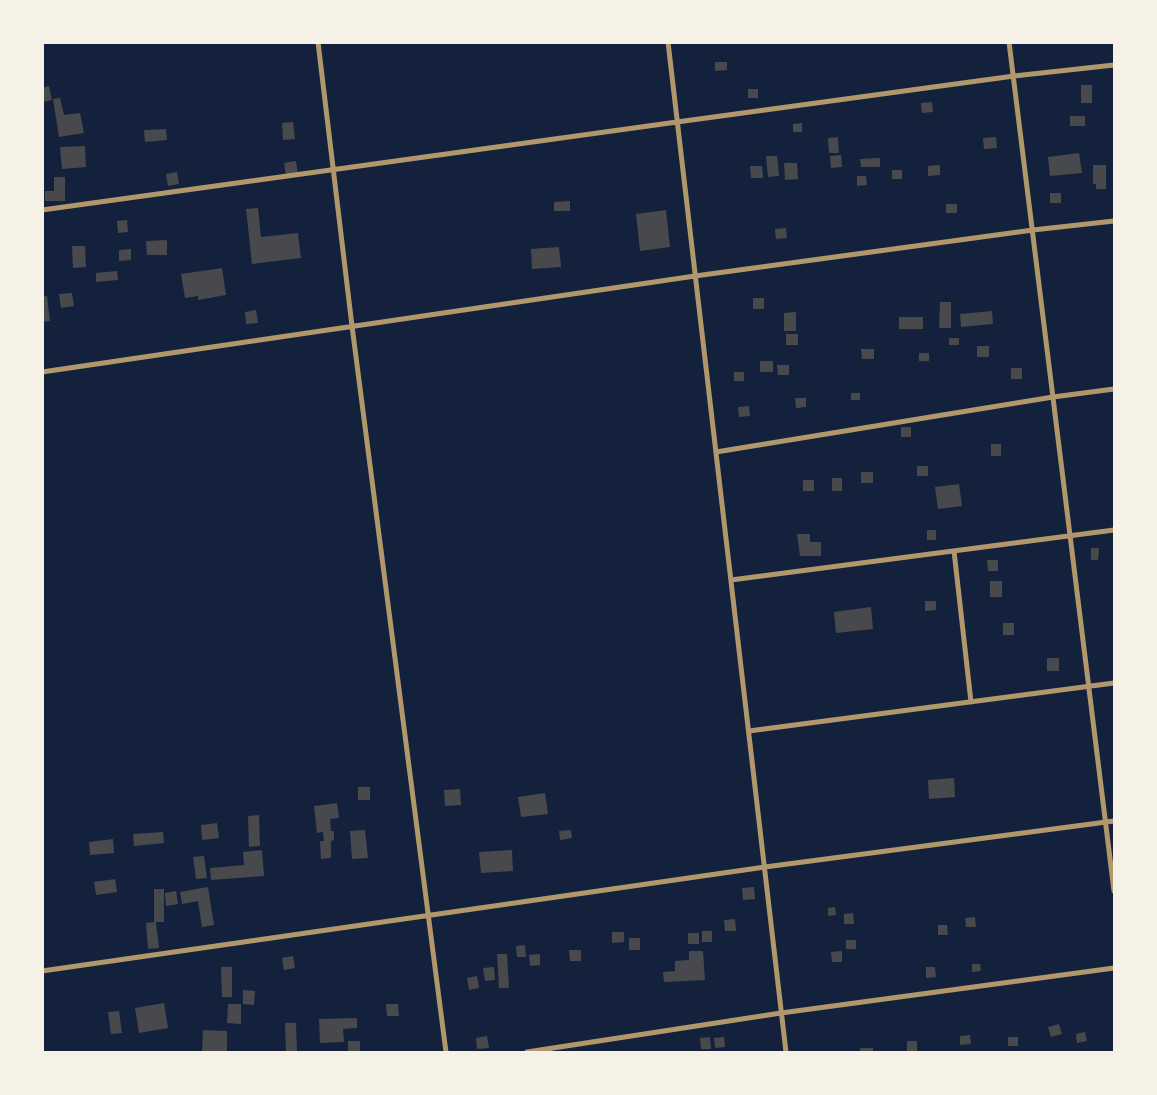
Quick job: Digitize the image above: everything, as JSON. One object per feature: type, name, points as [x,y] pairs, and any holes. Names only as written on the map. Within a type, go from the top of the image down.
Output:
[{"type":"street","points":[[318,42],[332,170],[446,1052]]},
{"type":"street","points":[[668,42],[786,1052]]},
{"type":"street","points":[[1010,42],[1052,398],[1090,686],[1114,891]]},
{"type":"street","points":[[42,210],[1014,76],[1114,65]]},
{"type":"street","points":[[42,372],[695,276],[1033,230],[1114,222]]},
{"type":"street","points":[[716,452],[1114,389]]},
{"type":"street","points":[[731,580],[1114,530]]},
{"type":"street","points":[[954,551],[971,702]]},
{"type":"street","points":[[749,731],[1114,682]]},
{"type":"street","points":[[42,971],[764,867],[1114,821]]},
{"type":"street","points":[[527,1052],[782,1013],[1114,968]]},
{"type":"building","points":[[715,62],[727,62],[727,70],[715,71]]},
{"type":"building","points":[[1081,85],[1092,85],[1092,103],[1081,103]]},
{"type":"building","points":[[49,86],[52,100],[42,102],[42,88]]},
{"type":"building","points":[[748,89],[758,89],[758,98],[748,98]]},
{"type":"building","points":[[60,98],[64,115],[80,113],[84,133],[59,137],[53,99]]},
{"type":"building","points":[[932,102],[933,112],[922,113],[921,103]]},
{"type":"building","points":[[1070,116],[1085,116],[1085,126],[1070,126]]},
{"type":"building","points":[[293,122],[295,139],[283,140],[282,123]]},
{"type":"building","points":[[802,123],[802,132],[793,132],[793,124]]},
{"type":"building","points":[[166,129],[167,140],[145,142],[144,130]]},
{"type":"building","points":[[838,137],[839,153],[829,153],[828,138]]},
{"type":"building","points":[[996,137],[997,148],[984,149],[983,138]]},
{"type":"building","points":[[85,146],[86,167],[62,169],[60,147]]},
{"type":"building","points":[[1079,153],[1082,173],[1050,176],[1048,157]]},
{"type":"building","points":[[841,155],[842,167],[831,168],[830,156]]},
{"type":"building","points":[[766,156],[777,156],[779,176],[768,177]]},
{"type":"building","points":[[880,158],[880,167],[861,167],[860,159]]},
{"type":"building","points":[[296,161],[298,174],[286,176],[284,163]]},
{"type":"building","points":[[784,163],[797,163],[798,179],[785,180]]},
{"type":"building","points":[[940,165],[940,175],[928,176],[928,166]]},
{"type":"building","points":[[1093,165],[1106,165],[1106,189],[1096,189],[1096,184],[1093,184]]},
{"type":"building","points":[[750,166],[762,166],[763,178],[751,178]]},
{"type":"building","points":[[892,170],[902,170],[902,179],[892,179]]},
{"type":"building","points":[[177,172],[179,184],[168,186],[166,174]]},
{"type":"building","points":[[857,176],[866,176],[867,185],[857,186]]},
{"type":"building","points":[[54,177],[65,177],[65,201],[45,201],[45,191],[54,191]]},
{"type":"building","points":[[1050,193],[1061,193],[1061,203],[1050,203]]},
{"type":"building","points":[[570,201],[570,211],[554,211],[554,202]]},
{"type":"building","points":[[946,204],[957,204],[957,213],[946,213]]},
{"type":"building","points":[[258,208],[261,237],[298,233],[301,258],[252,264],[246,209]]},
{"type":"building","points":[[666,210],[670,247],[640,251],[636,214]]},
{"type":"building","points":[[127,220],[128,232],[118,233],[117,221]]},
{"type":"building","points":[[786,228],[787,238],[776,239],[775,229]]},
{"type":"building","points":[[167,240],[167,255],[147,255],[146,241]]},
{"type":"building","points":[[72,246],[85,246],[86,267],[73,268]]},
{"type":"building","points":[[559,247],[561,267],[532,269],[531,249]]},
{"type":"building","points":[[131,249],[131,260],[119,261],[119,250]]},
{"type":"building","points":[[222,268],[226,295],[198,300],[198,296],[185,298],[181,274]]},
{"type":"building","points":[[117,271],[118,280],[96,282],[96,273]]},
{"type":"building","points":[[72,293],[74,306],[61,308],[59,294]]},
{"type":"building","points":[[47,296],[50,321],[42,322],[42,297]]},
{"type":"building","points":[[753,298],[764,298],[764,309],[753,309]]},
{"type":"building","points":[[940,302],[951,302],[951,328],[939,328]]},
{"type":"building","points":[[256,310],[258,323],[246,324],[245,312]]},
{"type":"building","points":[[992,311],[993,324],[961,327],[960,314]]},
{"type":"building","points":[[796,312],[796,331],[784,331],[784,313]]},
{"type":"building","points":[[899,317],[923,317],[923,329],[899,329]]},
{"type":"building","points":[[786,334],[798,334],[798,345],[786,345]]},
{"type":"building","points":[[949,338],[959,338],[959,345],[949,345]]},
{"type":"building","points":[[977,346],[989,346],[989,357],[977,357]]},
{"type":"building","points":[[861,349],[874,349],[874,359],[862,359]]},
{"type":"building","points":[[919,353],[929,353],[929,361],[919,361]]},
{"type":"building","points":[[760,361],[773,361],[773,372],[760,372]]},
{"type":"building","points":[[777,365],[789,365],[789,375],[778,375]]},
{"type":"building","points":[[1011,368],[1022,368],[1022,379],[1011,379]]},
{"type":"building","points":[[734,372],[744,372],[744,381],[734,381]]},
{"type":"building","points":[[851,393],[860,393],[860,400],[851,400]]},
{"type":"building","points":[[795,398],[806,398],[806,407],[796,408]]},
{"type":"building","points":[[749,406],[750,416],[739,417],[738,407]]},
{"type":"building","points":[[901,427],[911,427],[911,437],[901,437]]},
{"type":"building","points":[[991,444],[1001,444],[1001,456],[991,456]]},
{"type":"building","points":[[917,466],[928,466],[928,476],[917,476]]},
{"type":"building","points":[[861,472],[873,472],[873,483],[861,483]]},
{"type":"building","points":[[832,478],[842,478],[842,491],[832,491]]},
{"type":"building","points":[[803,480],[814,480],[814,491],[803,491]]},
{"type":"building","points":[[959,484],[962,506],[938,509],[935,487]]},
{"type":"building","points":[[927,530],[936,530],[936,540],[927,540]]},
{"type":"building","points":[[797,534],[810,534],[810,542],[821,542],[821,556],[800,556]]},
{"type":"building","points":[[1091,548],[1099,548],[1098,560],[1091,560]]},
{"type":"building","points":[[987,560],[998,560],[998,571],[988,571]]},
{"type":"building","points":[[990,581],[1002,581],[1002,597],[990,597]]},
{"type":"building","points":[[925,601],[936,601],[936,610],[925,611]]},
{"type":"building","points":[[871,607],[873,629],[836,633],[834,612]]},
{"type":"building","points":[[1003,623],[1014,623],[1014,635],[1003,635]]},
{"type":"building","points":[[1047,658],[1059,658],[1059,671],[1047,671]]},
{"type":"building","points":[[954,778],[955,797],[929,799],[928,780]]},
{"type":"building","points":[[358,787],[370,787],[370,800],[358,800]]},
{"type":"building","points":[[460,789],[461,805],[445,806],[444,790]]},
{"type":"building","points":[[545,793],[548,814],[521,817],[518,797]]},
{"type":"building","points":[[337,803],[339,818],[330,819],[331,831],[334,831],[334,840],[331,841],[331,858],[321,859],[320,841],[324,841],[323,832],[317,833],[314,806]]},
{"type":"building","points":[[259,815],[260,846],[249,847],[248,816]]},
{"type":"building","points":[[217,823],[219,838],[202,840],[201,825]]},
{"type":"building","points":[[365,830],[368,858],[352,859],[350,831]]},
{"type":"building","points":[[571,830],[572,838],[560,840],[559,831]]},
{"type":"building","points":[[163,832],[164,843],[134,846],[133,834]]},
{"type":"building","points":[[113,839],[114,853],[90,855],[89,842]]},
{"type":"building","points":[[262,850],[264,876],[211,880],[210,868],[244,865],[243,852]]},
{"type":"building","points":[[512,850],[513,871],[481,873],[479,852]]},
{"type":"building","points":[[204,856],[207,878],[196,879],[193,857]]},
{"type":"building","points":[[115,879],[117,892],[96,895],[94,882]]},
{"type":"building","points":[[208,887],[214,925],[202,927],[198,901],[182,904],[180,892]]},
{"type":"building","points":[[754,887],[755,899],[743,900],[742,888]]},
{"type":"building","points":[[154,889],[164,889],[164,922],[156,922],[159,948],[148,949],[146,923],[154,922]]},
{"type":"building","points":[[176,891],[178,904],[166,906],[165,893]]},
{"type":"building","points":[[835,907],[836,915],[828,916],[828,908]]},
{"type":"building","points":[[853,913],[854,924],[844,924],[844,914]]},
{"type":"building","points":[[975,917],[976,927],[966,927],[965,918]]},
{"type":"building","points":[[735,919],[736,931],[725,931],[724,920]]},
{"type":"building","points":[[938,925],[947,925],[948,935],[938,935]]},
{"type":"building","points":[[702,931],[712,931],[712,942],[702,942]]},
{"type":"building","points":[[612,932],[624,932],[624,942],[612,943]]},
{"type":"building","points":[[688,933],[699,933],[699,944],[688,944]]},
{"type":"building","points":[[629,938],[640,938],[640,950],[629,950]]},
{"type":"building","points":[[846,940],[856,940],[856,949],[846,949]]},
{"type":"building","points":[[525,945],[526,957],[517,957],[516,946]]},
{"type":"building","points":[[569,950],[581,950],[581,961],[570,961]]},
{"type":"building","points":[[689,951],[703,951],[705,980],[664,982],[663,972],[675,971],[675,961],[689,960]]},
{"type":"building","points":[[842,951],[842,962],[832,962],[831,952]]},
{"type":"building","points":[[497,954],[507,954],[509,988],[499,988]]},
{"type":"building","points":[[540,954],[540,965],[530,966],[529,955]]},
{"type":"building","points":[[293,956],[295,968],[284,970],[282,958]]},
{"type":"building","points":[[972,964],[980,964],[981,971],[972,972]]},
{"type":"building","points":[[221,967],[232,967],[232,997],[222,997]]},
{"type":"building","points":[[494,967],[495,980],[485,981],[483,968]]},
{"type":"building","points":[[926,967],[935,967],[936,977],[926,978]]},
{"type":"building","points":[[477,976],[479,988],[469,990],[467,978]]},
{"type":"building","points":[[243,990],[255,991],[254,1005],[243,1004]]},
{"type":"building","points":[[164,1003],[168,1028],[139,1033],[135,1008]]},
{"type":"building","points":[[228,1004],[241,1004],[241,1024],[227,1023]]},
{"type":"building","points":[[386,1004],[398,1004],[399,1016],[387,1016]]},
{"type":"building","points":[[119,1011],[122,1033],[111,1034],[108,1012]]},
{"type":"building","points":[[357,1018],[357,1028],[343,1029],[344,1042],[320,1043],[319,1019]]},
{"type":"building","points":[[285,1023],[296,1023],[297,1052],[286,1052]]},
{"type":"building","points":[[1059,1024],[1062,1034],[1051,1037],[1048,1027]]},
{"type":"building","points":[[203,1030],[227,1031],[227,1052],[202,1052]]},
{"type":"building","points":[[1085,1032],[1087,1041],[1077,1043],[1076,1034]]},
{"type":"building","points":[[970,1035],[971,1044],[960,1045],[960,1036]]},
{"type":"building","points":[[487,1036],[489,1048],[477,1049],[476,1038]]},
{"type":"building","points":[[710,1037],[711,1049],[701,1049],[700,1038]]},
{"type":"building","points":[[724,1037],[725,1047],[715,1048],[714,1038]]},
{"type":"building","points":[[1008,1037],[1018,1037],[1018,1046],[1008,1046]]},
{"type":"building","points":[[348,1041],[360,1041],[360,1051],[348,1051]]},
{"type":"building","points":[[907,1041],[917,1041],[917,1051],[907,1051]]},
{"type":"building","points":[[860,1048],[873,1048],[873,1052],[860,1052]]}]
